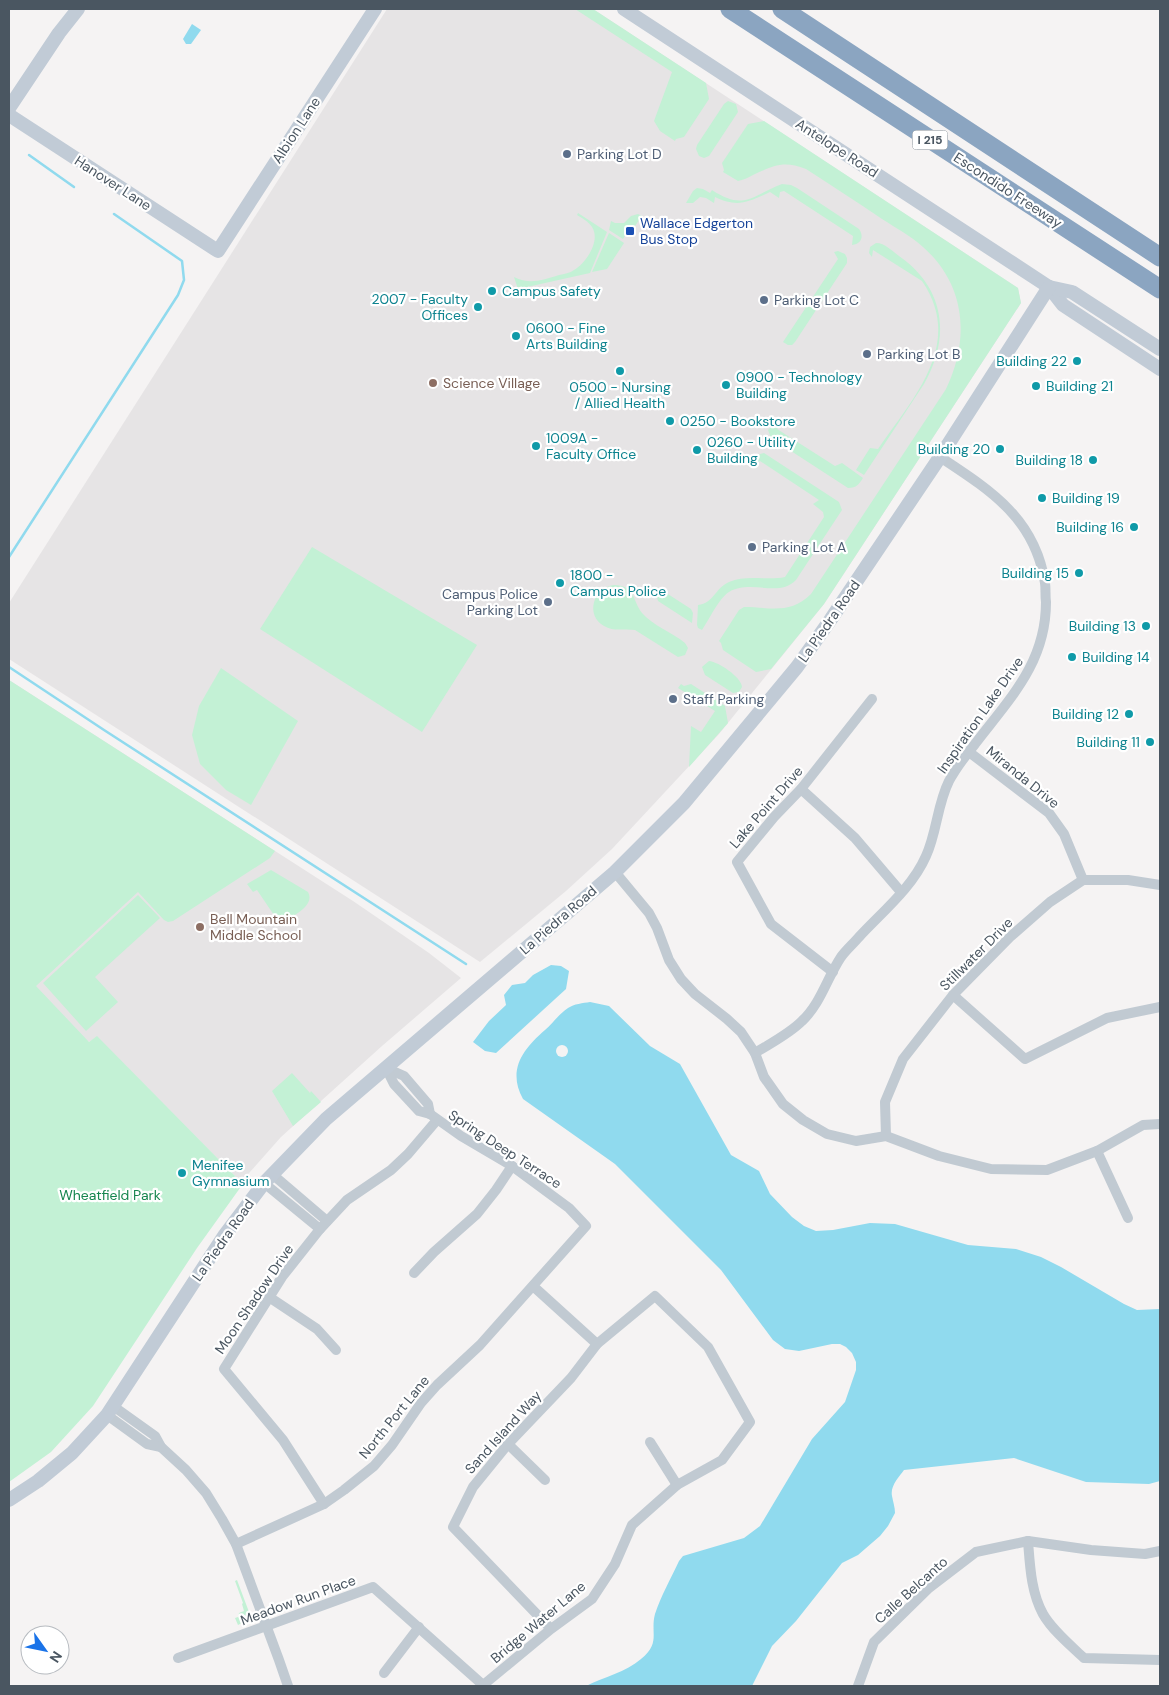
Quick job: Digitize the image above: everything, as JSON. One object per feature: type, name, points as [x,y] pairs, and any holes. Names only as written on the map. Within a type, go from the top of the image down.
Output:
[{"type":"highway","name":"Escondido Freeway","points":[[730,9],[1160,289]]},
{"type":"highway","name":"Escondido Freeway","points":[[782,9],[1160,258]]},
{"type":"street","points":[[9,108],[59,33],[78,9]]},
{"type":"street","name":"Albion Lane","points":[[218,251],[375,9]]},
{"type":"street","name":"Antelope Road","points":[[624,9],[1050,287],[1072,292],[1160,349]]},
{"type":"street","name":"Hanover Lane","points":[[9,115],[218,251]]},
{"type":"street","name":"Antelope Road","points":[[1050,287],[1063,305],[1160,369]]},
{"type":"street","name":"La Piedra Road","points":[[9,1500],[38,1481],[72,1453],[110,1411],[208,1260],[268,1179],[326,1118],[614,872],[684,803],[797,666],[853,588],[1050,287]]},
{"type":"street","name":"Inspiration Lake Drive","points":[[755,1052],[802,1022],[823,993],[842,956],[917,874],[927,856],[934,834],[939,804],[950,780],[969,752],[1019,688],[1033,664],[1042,637],[1046,611],[1045,583],[1037,554],[1023,526],[1008,506],[988,489],[940,457]]},
{"type":"street","name":"Lake Point Drive","points":[[833,972],[771,924],[737,862],[774,817],[801,789],[872,699]]},
{"type":"street","name":"Miranda Drive","points":[[969,752],[1049,813],[1064,834],[1083,880]]},
{"type":"street","points":[[801,789],[855,838],[901,892]]},
{"type":"street","points":[[614,872],[649,913],[658,928],[669,960],[681,979],[695,994],[728,1019],[741,1032],[755,1052],[764,1077],[783,1104],[802,1120],[827,1134],[856,1141],[886,1136],[939,1156],[991,1169],[1047,1170],[1097,1151],[1143,1125],[1160,1124]]},
{"type":"street","points":[[1083,880],[1128,880],[1160,886]]},
{"type":"street","name":"Stillwater Drive","points":[[886,1136],[885,1102],[903,1059],[953,995],[1010,937],[1050,902],[1083,880]]},
{"type":"street","points":[[953,995],[1025,1059],[1107,1018],[1160,1007]]},
{"type":"street","name":"Spring Deep Terrace","points":[[386,1068],[394,1084],[419,1111],[434,1117],[512,1166],[569,1208],[586,1226]]},
{"type":"street","name":"Moon Shadow Drive","points":[[324,1504],[283,1440],[224,1369],[282,1277],[324,1225],[347,1200],[397,1165],[408,1154],[434,1117]]},
{"type":"street","points":[[1097,1151],[1128,1218]]},
{"type":"street","points":[[414,1273],[434,1252],[477,1214],[512,1166]]},
{"type":"street","points":[[268,1179],[324,1225]]},
{"type":"street","name":"North Port Lane","points":[[236,1544],[324,1504],[374,1466],[437,1385],[480,1345],[586,1226]]},
{"type":"street","points":[[533,1286],[597,1344]]},
{"type":"street","name":"Bridge Water Lane","points":[[483,1686],[592,1599],[615,1564],[632,1525],[677,1485],[722,1460],[750,1422],[708,1348],[655,1296],[597,1344]]},
{"type":"street","points":[[269,1297],[317,1329],[336,1350]]},
{"type":"street","name":"Sand Island Way","points":[[552,1630],[453,1527],[473,1487],[508,1444],[571,1378],[597,1344]]},
{"type":"street","points":[[110,1411],[147,1444],[161,1447],[186,1470],[206,1493],[236,1544],[288,1686]]},
{"type":"street","points":[[650,1442],[677,1485]]},
{"type":"street","points":[[508,1444],[545,1480]]},
{"type":"street","points":[[1028,1541],[1032,1583],[1044,1615],[1066,1642],[1084,1658],[1160,1660]]},
{"type":"street","name":"Calle Belcanto","points":[[858,1686],[874,1642],[929,1588],[976,1552],[1028,1541],[1090,1550],[1144,1554],[1160,1551]]},
{"type":"street","name":"Meadow Run Place","points":[[178,1658],[373,1587],[483,1686]]},
{"type":"street","points":[[384,1673],[418,1628]]},
{"type":"shaded area","points":[[387,9],[593,9],[1018,288],[1021,303],[824,604],[719,734],[612,849],[566,891],[480,962],[9,659],[9,603]]},
{"type":"shaded area","name":"Bell Mountain Middle School","points":[[9,680],[353,901],[429,953],[461,978],[281,1137],[241,1182],[97,1037],[89,1042],[9,989]]},
{"type":"green space","points":[[575,9],[593,9],[706,83],[709,99],[684,137],[675,141],[660,131],[654,121],[672,72]]},
{"type":"green space","points":[[728,101],[736,104],[738,112],[709,156],[704,158],[699,156],[696,149],[697,145],[724,104]]},
{"type":"green space","points":[[764,121],[1018,288],[1021,303],[824,604],[771,669],[756,672],[723,650],[719,641],[739,610],[744,607],[787,607],[803,601],[811,594],[946,389],[959,351],[961,332],[956,295],[948,278],[923,247],[908,236],[806,169],[798,166],[778,165],[738,181],[723,172],[722,163],[748,124]]},
{"type":"green space","points":[[782,184],[797,188],[859,229],[862,237],[860,241],[852,245],[853,236],[784,191],[780,192],[779,198],[770,192],[755,199],[737,203],[715,197],[714,203],[700,197],[693,203],[686,203],[697,188],[710,193],[712,190],[732,200],[740,200],[755,197]]},
{"type":"green space","points":[[578,213],[607,232],[590,273],[518,289],[514,277],[526,281],[547,279],[572,271],[579,267],[587,257],[595,239],[594,233],[589,223],[577,215]]},
{"type":"green space","points":[[638,214],[642,216],[635,226],[632,225],[623,239],[609,230],[611,221],[624,223],[631,216]]},
{"type":"green space","points":[[609,233],[624,243],[607,269],[592,272]]},
{"type":"green space","points":[[876,243],[885,246],[899,256],[926,283],[934,298],[939,314],[940,331],[938,349],[933,366],[924,384],[864,475],[856,470],[870,448],[878,449],[919,390],[929,370],[936,348],[938,327],[934,304],[922,281],[873,250],[872,257],[869,253],[870,247]]},
{"type":"green space","points":[[838,251],[845,254],[847,263],[795,342],[792,345],[788,345],[783,342],[838,259],[834,252]]},
{"type":"green space","points":[[775,423],[781,423],[782,425],[777,429],[835,466],[842,463],[863,478],[859,484],[848,488],[771,438],[768,430]]},
{"type":"green space","points":[[764,453],[839,502],[842,510],[796,580],[781,588],[746,587],[737,588],[729,592],[718,604],[702,630],[697,625],[698,605],[708,601],[729,582],[743,578],[785,577],[824,517],[823,512],[813,504],[819,500],[760,461],[754,464],[753,460],[756,455]]},
{"type":"green space","points":[[312,547],[477,645],[422,732],[260,629]]},
{"type":"green space","points":[[614,585],[621,586],[630,591],[646,617],[685,643],[688,648],[685,655],[678,657],[635,630],[612,629],[598,621],[593,609],[594,602],[601,591]]},
{"type":"green space","points":[[657,587],[691,609],[693,613],[692,623],[658,601],[655,591]]},
{"type":"green space","points":[[709,661],[718,664],[738,679],[742,687],[739,692],[733,693],[705,675],[702,667]]},
{"type":"green space","points":[[221,668],[298,721],[251,805],[226,790],[200,764],[192,735],[199,706]]},
{"type":"green space","name":"Wheatfield Park","points":[[9,680],[275,851],[270,858],[173,921],[168,922],[164,920],[138,892],[36,986],[89,1042],[97,1036],[241,1182],[240,1188],[197,1248],[93,1406],[51,1452],[9,1482]]},
{"type":"green space","points":[[681,684],[684,686],[691,684],[725,706],[728,723],[689,767],[691,726],[701,732],[715,711],[678,688]]},
{"type":"green space","points":[[271,870],[308,892],[310,897],[301,911],[280,924],[257,890],[253,892],[247,884]]},
{"type":"green space","points":[[138,895],[160,918],[95,977],[118,1002],[86,1031],[43,983]]},
{"type":"green space","points":[[292,1073],[321,1102],[293,1126],[272,1091]]},
{"type":"green space","points":[[237,1580],[249,1612],[244,1622],[238,1625],[235,1618],[244,1611],[235,1581]]},
{"type":"water","points":[[192,24],[201,30],[191,44],[186,44],[183,39]]},
{"type":"water","points":[[551,965],[561,966],[569,971],[566,989],[496,1053],[485,1051],[473,1042],[489,1021],[506,1005],[504,995],[512,985],[525,983],[533,975]]},
{"type":"water","points":[[590,1002],[609,1006],[650,1046],[680,1064],[731,1155],[759,1171],[770,1194],[792,1217],[804,1226],[816,1231],[833,1230],[870,1223],[895,1224],[968,1245],[1016,1249],[1041,1257],[1061,1267],[1137,1310],[1160,1309],[1160,1481],[1149,1484],[1086,1482],[1014,1458],[904,1470],[892,1489],[895,1513],[888,1526],[880,1536],[858,1555],[842,1563],[796,1621],[772,1646],[752,1686],[586,1686],[635,1664],[651,1648],[654,1638],[654,1621],[657,1607],[683,1556],[744,1538],[760,1526],[812,1439],[845,1402],[856,1370],[856,1362],[852,1353],[840,1344],[799,1351],[785,1349],[773,1340],[721,1270],[615,1164],[523,1099],[518,1088],[517,1069],[524,1053],[537,1037],[565,1010]]},
{"type":"pier","points":[[564,1045],[567,1046],[567,1056],[560,1057],[557,1056],[556,1049],[557,1046]]},
{"type":"waterway","points":[[29,155],[74,187]]},
{"type":"waterway","points":[[9,557],[178,295],[184,280],[182,261],[114,214]]},
{"type":"waterway","points":[[9,667],[466,964]]},
{"type":"place","name":"Parking Lot D","points":[[567,154]]},
{"type":"place","name":"Wallace Edgerton Bus Stop","points":[[630,231]]},
{"type":"place","name":"Campus Safety","points":[[492,291]]},
{"type":"place","name":"Parking Lot C","points":[[764,300]]},
{"type":"place","name":"2007 - Faculty Offices","points":[[478,307]]},
{"type":"place","name":"0600 - Fine Arts Building","points":[[516,336]]},
{"type":"place","name":"Parking Lot B","points":[[867,354]]},
{"type":"place","name":"Building 22","points":[[1077,361]]},
{"type":"place","name":"0500 - Nursing / Allied Health","points":[[620,371]]},
{"type":"place","name":"Science Village","points":[[433,383]]},
{"type":"place","name":"0900 - Technology Building","points":[[726,385]]},
{"type":"place","name":"Building 21","points":[[1036,386]]},
{"type":"place","name":"0250 - Bookstore","points":[[670,421]]},
{"type":"place","name":"1009A - Faculty Office","points":[[536,446]]},
{"type":"place","name":"Building 20","points":[[1000,449]]},
{"type":"place","name":"0260 - Utility Building","points":[[697,450]]},
{"type":"place","name":"Building 18","points":[[1093,460]]},
{"type":"place","name":"Building 19","points":[[1042,498]]},
{"type":"place","name":"Building 16","points":[[1134,527]]},
{"type":"place","name":"Parking Lot A","points":[[752,547]]},
{"type":"place","name":"Building 15","points":[[1079,573]]},
{"type":"place","name":"1800 - Campus Police","points":[[560,583]]},
{"type":"place","name":"Campus Police Parking Lot","points":[[548,602]]},
{"type":"place","name":"Building 13","points":[[1146,626]]},
{"type":"place","name":"Building 14","points":[[1072,657]]},
{"type":"place","name":"Staff Parking","points":[[673,699]]},
{"type":"place","name":"Building 12","points":[[1129,714]]},
{"type":"place","name":"Building 11","points":[[1150,742]]},
{"type":"place","name":"Bell Mountain Middle School","points":[[200,927]]},
{"type":"place","name":"Menifee Gymnasium","points":[[182,1173]]}]
